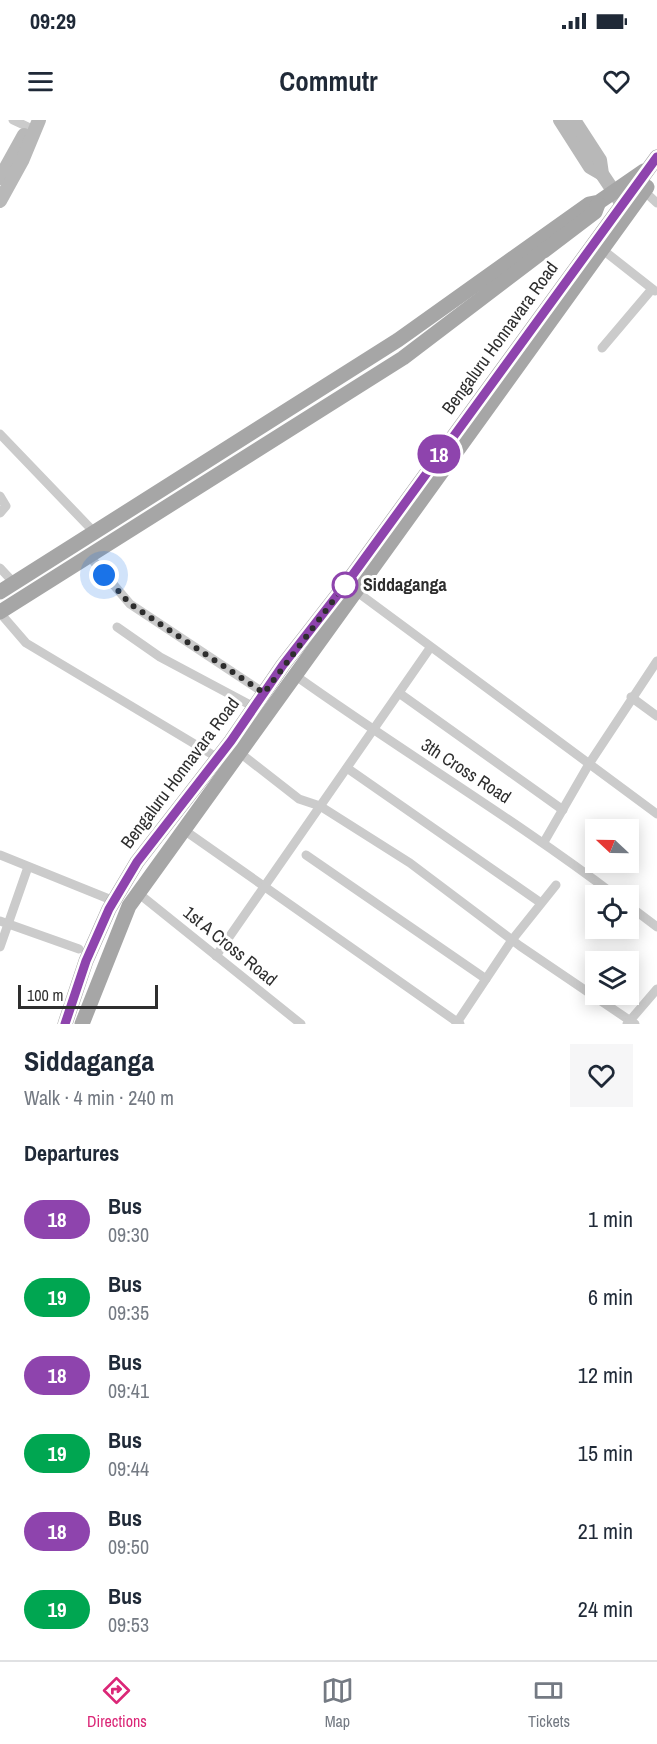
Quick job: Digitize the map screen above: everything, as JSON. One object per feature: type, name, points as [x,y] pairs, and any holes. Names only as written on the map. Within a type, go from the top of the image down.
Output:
[{"type":"main road","points":[[560,120],[590,167],[602,174]]},
{"type":"main road","points":[[574,120],[600,160],[602,174],[625,209]]},
{"type":"main road","points":[[0,178],[32,122]]},
{"type":"main road","points":[[0,201],[22,161],[32,122]]},
{"type":"main road","name":"Bengaluru Honnavara Road","points":[[65,1024],[86,961],[114,901],[137,862],[218,758],[264,693],[352,588],[603,250],[625,209],[644,191],[654,170],[657,157]]},
{"type":"main road","points":[[0,592],[398,340],[589,204],[599,202],[613,191],[654,170]]},
{"type":"main road","name":"Bengaluru Honnavara Road","points":[[81,1024],[120,923],[138,893],[296,676],[352,588],[586,254],[625,209],[654,170]]},
{"type":"main road","points":[[0,613],[403,358],[595,212],[599,202]]},
{"type":"main road","points":[[578,225],[590,231],[586,254]]},
{"type":"street","points":[[13,120],[32,122]]},
{"type":"street","points":[[644,191],[657,203]]},
{"type":"street","points":[[602,348],[654,290],[603,250]]},
{"type":"street","points":[[0,434],[95,533]]},
{"type":"street","points":[[0,496],[6,506],[0,513]]},
{"type":"street","points":[[90,557],[130,604],[264,693]]},
{"type":"street","points":[[0,568],[14,583]]},
{"type":"street","points":[[352,588],[657,814]]},
{"type":"street","points":[[0,613],[26,643],[218,758]]},
{"type":"street","points":[[117,627],[160,657],[254,707]]},
{"type":"street","points":[[216,956],[430,648]]},
{"type":"street","points":[[544,842],[589,764],[657,662]]},
{"type":"street","name":"3th Cross Road","points":[[296,676],[373,730],[544,842],[601,885]]},
{"type":"street","points":[[399,693],[563,810]]},
{"type":"street","points":[[632,697],[657,716]]},
{"type":"street","points":[[240,753],[299,799],[320,806],[410,863],[512,940],[631,1023],[657,989]]},
{"type":"street","points":[[347,768],[541,903]]},
{"type":"street","points":[[184,830],[457,1023],[512,940],[556,885]]},
{"type":"street","points":[[0,855],[114,901]]},
{"type":"street","points":[[306,855],[486,979]]},
{"type":"street","points":[[0,947],[4,922],[28,867]]},
{"type":"street","name":"1st A Cross Road","points":[[138,893],[300,1024]]},
{"type":"street","points":[[639,913],[657,927]]},
{"type":"street","points":[[4,922],[79,949]]},
{"type":"bus line","name":"18","points":[[65,1024],[86,961],[109,909],[137,862],[231,741],[283,665],[346,584],[657,157]]},
{"type":"place","name":"Siddaganga","points":[[345,585]]},
{"type":"route","points":[[104,575],[130,604],[264,693],[345,585]]}]
